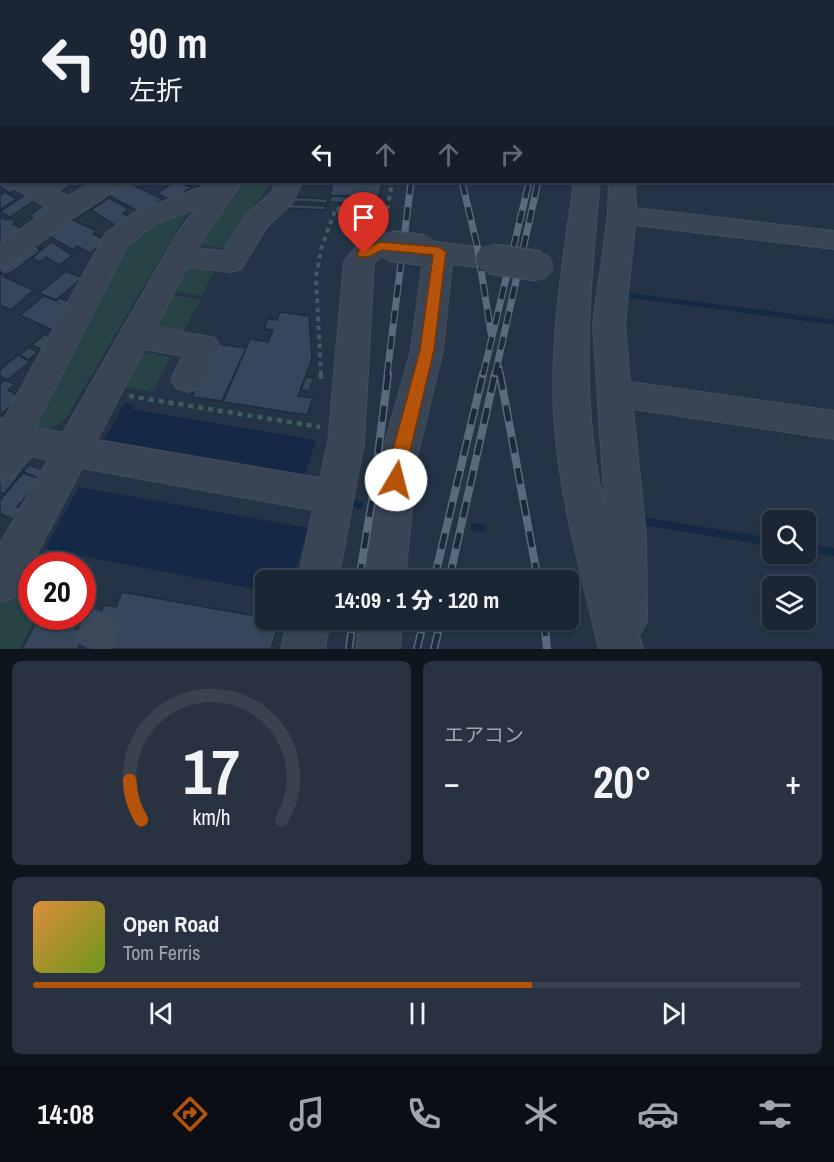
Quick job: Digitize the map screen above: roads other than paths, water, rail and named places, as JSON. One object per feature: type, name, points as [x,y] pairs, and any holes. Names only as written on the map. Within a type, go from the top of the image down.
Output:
[{"type":"street","points":[[25,183],[68,208]]},
{"type":"street","points":[[1,256],[68,208],[108,183]]},
{"type":"street","points":[[0,583],[217,183]]},
{"type":"street","points":[[217,183],[145,218],[116,240],[9,443],[73,451],[335,497]]},
{"type":"street","points":[[178,256],[231,262],[256,221],[284,196],[289,183]]},
{"type":"street","points":[[587,183],[576,271],[571,409],[583,500],[621,649]]},
{"type":"street","points":[[622,183],[622,215],[609,324],[626,536],[626,649]]},
{"type":"street","points":[[622,215],[834,240]]},
{"type":"street","points":[[320,570],[346,443],[359,262],[364,254],[371,249],[390,246],[576,271]]},
{"type":"street","points":[[387,570],[399,457],[427,350],[431,251]]},
{"type":"street","points":[[135,336],[204,347],[188,379]]},
{"type":"street","points":[[615,393],[834,425]]},
{"type":"street","points":[[303,649],[307,630]]},
{"type":"street","points":[[378,649],[380,630]]},
{"type":"water","points":[[125,403],[134,404],[131,409],[316,440],[305,475],[104,440]]},
{"type":"water","points":[[79,487],[308,528],[295,570],[255,570],[255,589],[96,559],[96,552],[61,552],[45,549]]},
{"type":"waterway","points":[[627,295],[834,322]]},
{"type":"waterway","points":[[349,503],[359,505]]},
{"type":"waterway","points":[[636,520],[762,540]]},
{"type":"waterway","points":[[475,527],[482,528]]},
{"type":"waterway","points":[[816,549],[834,552]]},
{"type":"tunnel","points":[[91,649],[106,614],[101,613]]},
{"type":"railway","points":[[387,375],[411,183]]},
{"type":"railway","points":[[462,183],[477,245],[491,333]]},
{"type":"railway","points":[[483,375],[529,183]]},
{"type":"railway","points":[[495,375],[538,183]]},
{"type":"railway","points":[[499,368],[500,375]]},
{"type":"railway","points":[[361,570],[388,374]]},
{"type":"railway","points":[[436,570],[483,374]]},
{"type":"railway","points":[[451,570],[495,374]]},
{"type":"railway","points":[[500,374],[536,570]]},
{"type":"railway","points":[[349,649],[352,630]]},
{"type":"railway","points":[[417,649],[422,630]]},
{"type":"railway","points":[[434,649],[439,630]]},
{"type":"railway","points":[[545,630],[547,649]]}]
